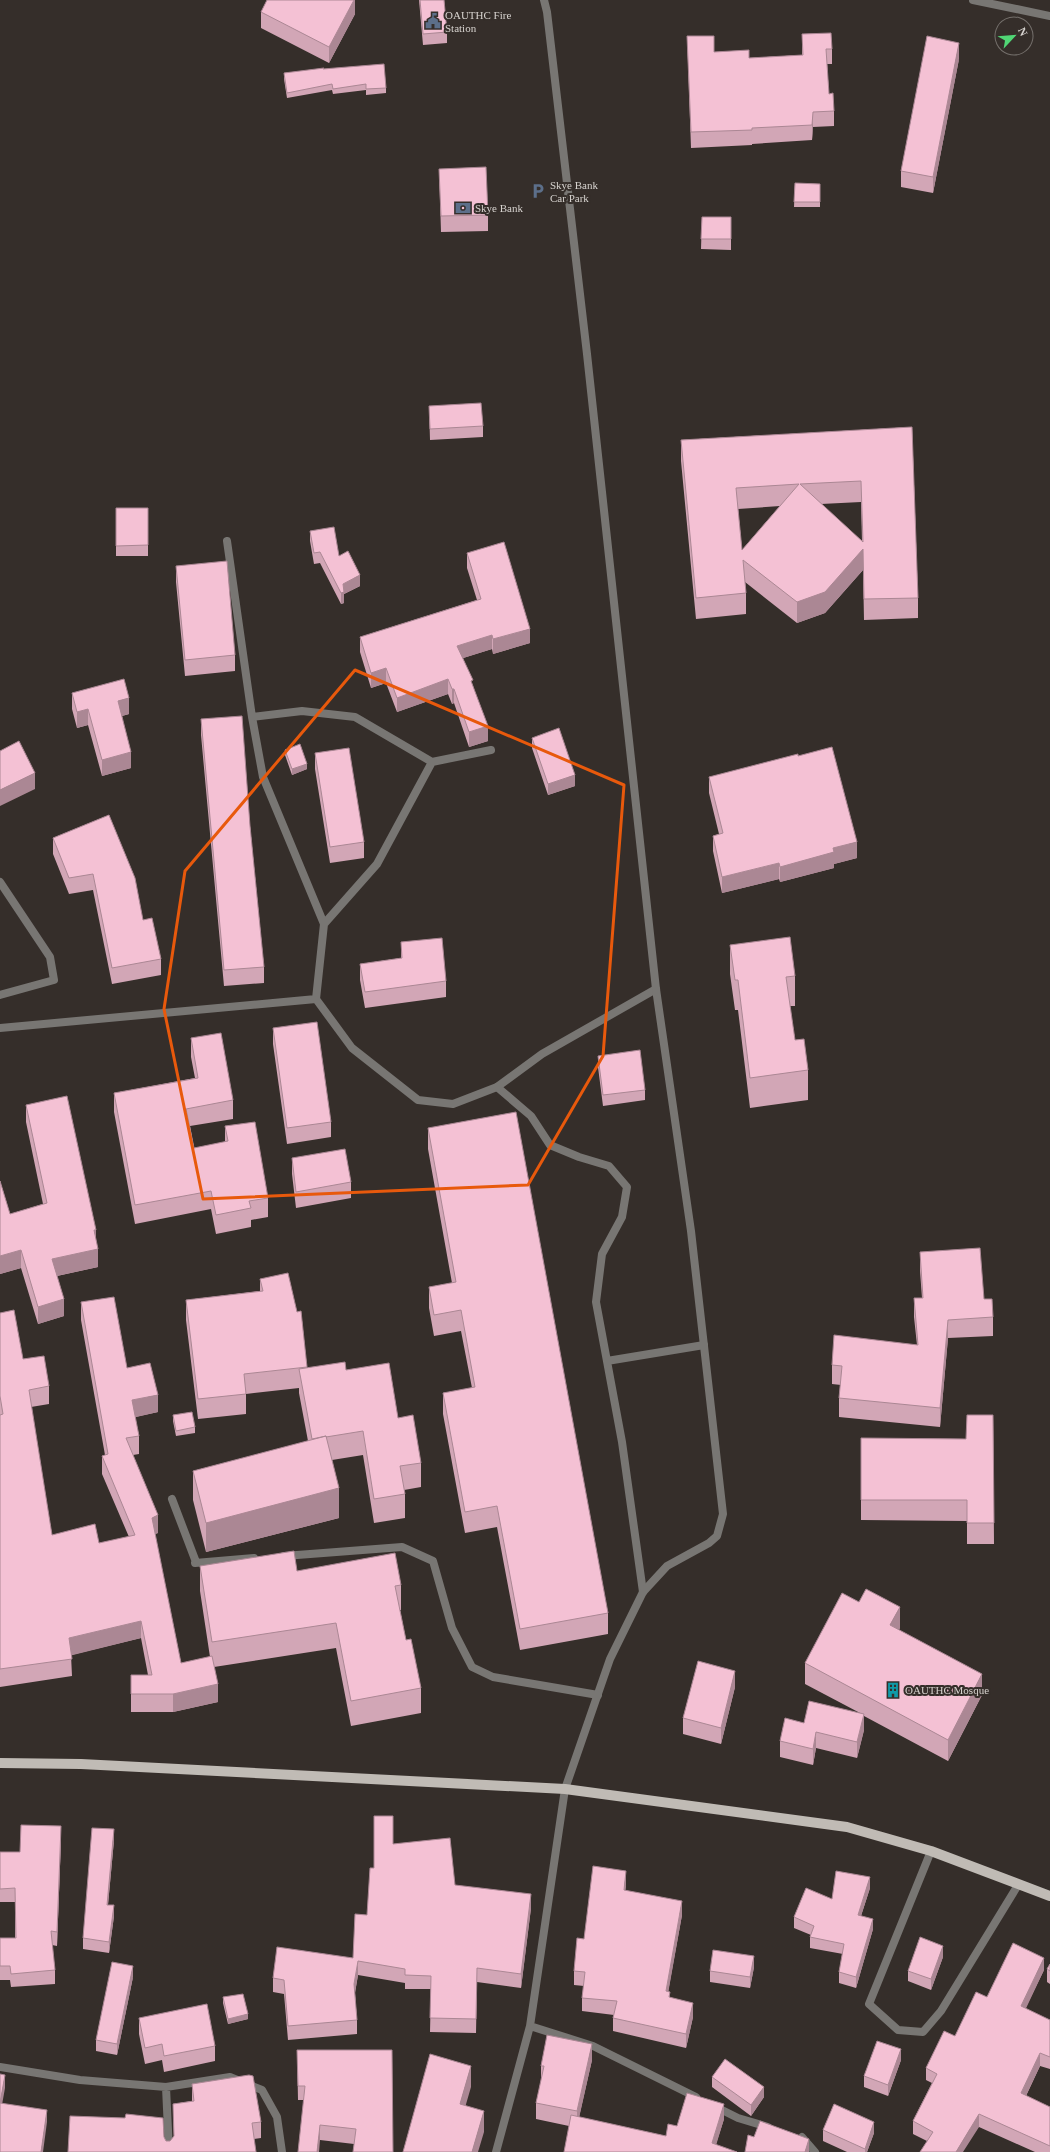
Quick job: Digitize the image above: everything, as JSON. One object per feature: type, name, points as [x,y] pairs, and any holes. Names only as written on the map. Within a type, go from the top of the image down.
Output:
[{"type":"main road","points":[[0,1763],[82,1764],[565,1789],[847,1827],[931,1851],[1050,1896]]},
{"type":"street","points":[[496,2152],[530,2026],[565,1789],[610,1659],[643,1592],[667,1566],[709,1543],[717,1536],[720,1529],[722,1507],[691,1232],[656,988],[588,362],[547,12],[544,0]]},
{"type":"street","points":[[547,12],[550,0]]},
{"type":"street","points":[[973,0],[1050,16]]},
{"type":"street","points":[[227,541],[252,717],[263,777],[324,924],[316,999],[352,1048],[418,1100],[453,1104],[498,1087],[542,1054],[656,988]]},
{"type":"street","points":[[252,717],[302,711],[355,717],[432,762],[491,750]]},
{"type":"street","points":[[324,924],[377,864],[432,762]]},
{"type":"street","points":[[0,882],[50,957],[54,980],[0,996]]},
{"type":"street","points":[[0,1028],[316,999]]},
{"type":"street","points":[[498,1087],[532,1116],[550,1145],[578,1157],[609,1166],[627,1187],[622,1217],[602,1254],[596,1302],[622,1442],[643,1592]]},
{"type":"street","points":[[607,1361],[704,1345]]},
{"type":"street","points":[[172,1499],[196,1563],[259,1558]]},
{"type":"street","points":[[275,1557],[402,1547],[433,1561],[452,1628],[472,1667],[493,1677],[598,1695]]},
{"type":"street","points":[[931,1851],[869,2004],[898,2030],[923,2032],[937,2016],[1018,1885]]},
{"type":"street","points":[[530,2026],[593,2046],[738,2118],[775,2129]]},
{"type":"street","points":[[0,2067],[80,2080],[166,2087],[230,2077],[262,2090],[277,2116],[282,2152]]},
{"type":"street","points":[[166,2087],[169,2152]]},
{"type":"street","points":[[796,2136],[804,2138],[815,2152]]},
{"type":"highlighted area","points":[[355,670],[624,785],[603,1056],[528,1185],[203,1199],[164,1009],[185,871]]},
{"type":"building","points":[[267,0],[354,0],[329,47],[261,12]]},
{"type":"building","name":"OAUTHC Fire Station","points":[[420,0],[444,0],[447,32],[423,34]]},
{"type":"building","points":[[831,33],[832,49],[826,49],[829,94],[833,93],[834,111],[813,112],[812,125],[752,128],[752,130],[691,132],[687,36],[714,36],[714,52],[749,50],[749,58],[803,55],[802,34]]},
{"type":"building","points":[[927,36],[959,43],[933,177],[901,171]]},
{"type":"building","points":[[384,64],[386,88],[366,89],[366,84],[333,89],[332,84],[287,93],[284,73],[324,68],[323,69]]},
{"type":"building","name":"Skye Bank","points":[[486,167],[488,215],[441,216],[439,169]]},
{"type":"building","points":[[795,183],[820,184],[820,202],[794,202]]},
{"type":"building","points":[[702,217],[731,217],[731,239],[701,239]]},
{"type":"building","points":[[481,403],[483,426],[430,429],[429,406]]},
{"type":"building","points":[[912,427],[918,598],[864,599],[863,549],[825,592],[797,602],[743,560],[746,593],[696,598],[681,440]],"holes":[[[861,481],[863,542],[800,484]],[[799,484],[742,550],[736,488]]]},
{"type":"building","points":[[116,508],[148,508],[148,545],[116,546]]},
{"type":"building","points":[[334,527],[339,556],[348,551],[360,575],[343,584],[344,592],[341,593],[320,552],[314,553],[310,531]]},
{"type":"building","points":[[504,542],[530,629],[493,639],[492,635],[457,646],[473,680],[471,681],[488,726],[469,732],[454,689],[452,689],[448,679],[397,698],[386,668],[371,673],[360,637],[481,599],[467,553]]},
{"type":"building","points":[[227,561],[235,655],[185,660],[176,566]]},
{"type":"building","points":[[124,679],[129,698],[118,701],[131,752],[102,760],[88,709],[77,712],[72,693]]},
{"type":"building","points":[[242,716],[250,826],[264,967],[224,970],[201,719]]},
{"type":"building","points":[[559,728],[575,775],[548,784],[532,738]]},
{"type":"building","points":[[19,741],[35,773],[0,790],[0,751]]},
{"type":"building","points":[[300,744],[307,764],[292,769],[285,750]]},
{"type":"building","points":[[832,747],[857,842],[833,848],[834,852],[780,867],[779,863],[722,877],[713,836],[723,833],[709,777],[798,754],[798,756]]},
{"type":"building","points":[[349,748],[364,842],[330,847],[315,753]]},
{"type":"building","points":[[109,815],[135,878],[143,920],[152,918],[161,959],[112,968],[93,874],[69,878],[53,838]]},
{"type":"building","points":[[790,937],[795,976],[786,977],[795,1040],[804,1039],[808,1070],[750,1078],[738,980],[735,980],[730,945]]},
{"type":"building","points":[[442,938],[446,981],[365,992],[360,964],[402,958],[401,942]]},
{"type":"building","points":[[317,1022],[331,1122],[287,1128],[273,1028]]},
{"type":"building","points":[[221,1033],[233,1100],[186,1109],[194,1148],[228,1141],[225,1126],[255,1122],[268,1198],[249,1201],[251,1208],[216,1215],[211,1191],[135,1205],[114,1093],[198,1078],[191,1038]]},
{"type":"building","points":[[640,1050],[645,1090],[603,1095],[598,1056]]},
{"type":"building","points":[[67,1096],[96,1230],[94,1230],[98,1249],[52,1259],[64,1299],[38,1307],[21,1250],[0,1256],[0,1181],[10,1214],[47,1203],[26,1105]]},
{"type":"building","points":[[516,1112],[608,1613],[520,1629],[497,1506],[465,1512],[443,1393],[475,1387],[461,1310],[434,1315],[429,1287],[456,1282],[428,1128]]},
{"type":"building","points":[[345,1149],[351,1182],[296,1192],[292,1158]]},
{"type":"building","points":[[980,1248],[984,1299],[992,1299],[993,1317],[948,1320],[940,1408],[839,1398],[842,1366],[832,1365],[834,1335],[918,1345],[914,1298],[923,1298],[920,1252]]},
{"type":"building","points":[[288,1273],[297,1312],[301,1311],[307,1367],[244,1374],[246,1394],[198,1399],[186,1300],[263,1291],[260,1279]]},
{"type":"building","points":[[114,1297],[127,1368],[150,1363],[158,1395],[132,1400],[139,1436],[126,1438],[158,1515],[152,1518],[181,1663],[212,1656],[218,1684],[173,1694],[131,1694],[131,1675],[152,1675],[141,1621],[69,1638],[72,1659],[0,1669],[0,1415],[3,1414],[0,1396],[0,1313],[14,1310],[23,1359],[44,1356],[49,1386],[29,1390],[52,1535],[95,1524],[99,1543],[135,1535],[102,1456],[108,1454],[81,1302]]},
{"type":"building","points":[[345,1362],[346,1370],[389,1363],[398,1418],[413,1415],[421,1463],[400,1466],[405,1494],[374,1499],[363,1431],[312,1439],[299,1369]]},
{"type":"building","points":[[192,1412],[195,1427],[176,1431],[173,1415]]},
{"type":"building","points":[[967,1415],[993,1415],[994,1523],[967,1523],[967,1500],[861,1500],[861,1438],[966,1439]]},
{"type":"building","points":[[326,1436],[339,1488],[206,1523],[193,1471]]},
{"type":"building","points":[[294,1551],[297,1571],[395,1553],[401,1585],[395,1586],[406,1640],[411,1639],[421,1688],[351,1701],[336,1623],[212,1642],[200,1566]]},
{"type":"building","name":"OAUTHC Mosque","points":[[866,1589],[900,1607],[890,1625],[982,1674],[948,1740],[805,1663],[842,1593],[859,1602]]},
{"type":"building","points":[[698,1661],[735,1671],[721,1728],[683,1718]]},
{"type":"building","points":[[809,1701],[864,1714],[857,1742],[816,1732],[813,1749],[780,1741],[785,1718],[804,1723]]},
{"type":"building","points":[[374,1816],[393,1816],[393,1844],[450,1838],[455,1885],[531,1894],[521,1974],[477,1968],[476,2019],[430,2018],[431,1976],[405,1975],[405,1969],[358,1961],[354,1984],[357,2020],[288,2026],[284,1980],[273,1978],[277,1947],[353,1958],[355,1914],[367,1915],[370,1868],[374,1868]]},
{"type":"building","points":[[21,1825],[61,1826],[57,1932],[51,1931],[55,1970],[11,1974],[10,1966],[0,1966],[0,1938],[16,1938],[15,1888],[0,1889],[0,1852],[20,1852]]},
{"type":"building","points":[[92,1828],[114,1829],[107,1905],[114,1905],[109,1942],[83,1938]]},
{"type":"building","points":[[593,1866],[626,1871],[624,1890],[682,1901],[666,1991],[670,1992],[669,1997],[693,2003],[686,2034],[613,2018],[617,2001],[582,1998],[585,1972],[574,1971],[577,1938],[584,1939]]},
{"type":"building","points":[[836,1871],[870,1877],[858,1915],[873,1919],[856,1977],[839,1972],[844,1944],[810,1937],[814,1926],[794,1917],[806,1888],[832,1899]]},
{"type":"building","points":[[920,1937],[943,1946],[931,1979],[908,1971]]},
{"type":"building","points":[[1013,1943],[1044,1958],[1021,2006],[1050,2020],[1050,2057],[1040,2053],[1021,2093],[1050,2107],[1050,2146],[979,2114],[956,2152],[920,2152],[933,2132],[913,2121],[937,2074],[926,2068],[944,2031],[955,2036],[976,1992],[987,1997]]},
{"type":"building","points":[[713,1950],[754,1956],[750,1977],[710,1971]]},
{"type":"building","points":[[112,1962],[133,1966],[117,2044],[96,2040]]},
{"type":"building","points":[[1050,1964],[1050,1971],[1047,1969]]},
{"type":"building","points":[[243,1994],[248,2014],[228,2019],[223,1997]]},
{"type":"building","points":[[207,2004],[215,2046],[164,2056],[162,2044],[145,2048],[139,2018]]},
{"type":"building","points":[[547,2035],[592,2044],[577,2111],[536,2103],[544,2066],[541,2066]]},
{"type":"building","points":[[877,2041],[901,2049],[888,2085],[864,2076]]},
{"type":"building","points":[[297,2050],[392,2050],[393,2152],[353,2152],[356,2129],[320,2125],[317,2152],[298,2152],[305,2086],[298,2086]]},
{"type":"building","points":[[430,2054],[471,2066],[460,2104],[484,2111],[472,2152],[403,2152]]},
{"type":"building","points":[[725,2059],[764,2087],[751,2105],[712,2077]]},
{"type":"building","points":[[0,2074],[5,2075],[0,2103]]},
{"type":"building","points":[[249,2075],[253,2076],[261,2122],[252,2123],[256,2152],[68,2152],[70,2116],[125,2118],[126,2114],[163,2118],[164,2137],[166,2141],[170,2141],[174,2136],[173,2104],[194,2101],[192,2084]]},
{"type":"building","points":[[687,2093],[724,2104],[712,2143],[737,2152],[564,2152],[571,2115],[666,2136],[668,2124],[677,2126]]},
{"type":"building","points":[[0,2103],[47,2110],[41,2152],[0,2152]]},
{"type":"building","points":[[834,2104],[874,2122],[865,2149],[823,2130]]},
{"type":"building","points":[[760,2121],[809,2139],[805,2152],[745,2152],[748,2135],[754,2137]]},
{"type":"place","name":"OAUTHC Fire Station","points":[[433,21]]},
{"type":"place","name":"Skye Bank Car Park","points":[[538,191]]},
{"type":"place","name":"Skye Bank","points":[[463,208]]},
{"type":"place","name":"OAUTHC Mosque","points":[[893,1690]]}]
